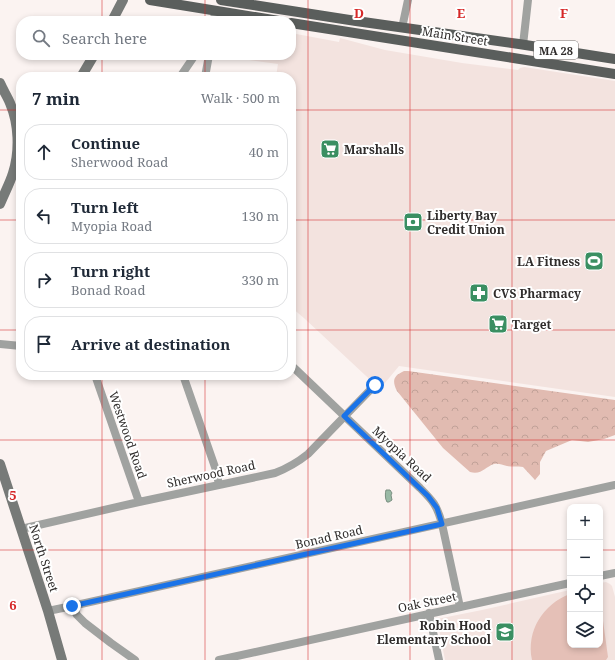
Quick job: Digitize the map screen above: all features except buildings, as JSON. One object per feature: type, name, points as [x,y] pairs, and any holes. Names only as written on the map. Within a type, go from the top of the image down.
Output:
[{"type":"main road","points":[[150,0],[250,16]]},
{"type":"main road","name":"Main Street","points":[[221,0],[255,2],[402,28],[615,59]]},
{"type":"main road","name":"Main Street","points":[[296,24],[615,74]]},
{"type":"street","points":[[115,16],[122,0]]},
{"type":"street","points":[[402,28],[408,0]]},
{"type":"street","points":[[523,45],[528,0]]},
{"type":"street","points":[[215,16],[216,10]]},
{"type":"street","points":[[84,72],[91,60]]},
{"type":"street","points":[[183,72],[192,60]]},
{"type":"street","points":[[206,72],[208,60]]},
{"type":"street","points":[[0,84],[10,103],[16,128]]},
{"type":"street","points":[[0,204],[13,173],[16,160]]},
{"type":"street","points":[[0,344],[16,346]]},
{"type":"street","name":"Myopia Road","points":[[296,370],[428,496],[437,508],[442,524],[460,607]]},
{"type":"street","name":"Westwood Road","points":[[97,380],[139,502]]},
{"type":"street","points":[[185,380],[216,470],[219,484]]},
{"type":"street","name":"Sherwood Road","points":[[21,529],[219,484],[275,473],[290,467],[308,454],[375,385]]},
{"type":"street","name":"North Street","points":[[0,464],[48,610],[62,660]]},
{"type":"street","name":"Bonad Road","points":[[48,610],[72,606],[615,485]]},
{"type":"street","points":[[603,575],[615,573]]},
{"type":"street","name":"Oak Street","points":[[219,660],[567,584]]},
{"type":"street","points":[[72,606],[84,623],[135,660]]},
{"type":"street","points":[[429,613],[439,660]]},
{"type":"shaded area","points":[[296,34],[339,42],[340,38],[385,50],[462,63],[518,70],[524,67],[615,81],[615,397],[399,366],[380,389],[296,311],[296,72],[277,72],[278,64],[249,60],[296,60]]},
{"type":"shaded area","points":[[386,490],[390,490],[392,493],[392,500],[389,502],[387,502],[386,499]]},
{"type":"shaded area","name":"Robin Hood Elementary School","points":[[603,582],[606,582],[612,586],[615,597],[615,660],[445,660],[437,619],[567,591],[567,648],[603,648]]},
{"type":"shaded area","points":[[567,596],[567,648],[603,648],[603,621],[608,657],[606,660],[532,660],[531,649],[534,629],[545,612],[552,604]]},
{"type":"green space","points":[[404,371],[615,400],[615,435],[588,442],[572,440],[546,451],[540,462],[540,474],[535,480],[523,467],[499,464],[491,465],[478,472],[470,472],[443,448],[397,391],[394,384],[394,379]]},
{"type":"place","name":"Marshalls","points":[[330,149]]},
{"type":"place","name":"Liberty Bay Credit Union","points":[[413,222]]},
{"type":"place","name":"LA Fitness","points":[[594,261]]},
{"type":"place","name":"CVS Pharmacy","points":[[479,293]]},
{"type":"place","name":"Target","points":[[498,324]]},
{"type":"place","name":"Robin Hood Elementary School","points":[[505,632]]},
{"type":"route","points":[[72,606],[442,524],[435,504],[428,496],[344,416],[375,385]]}]
